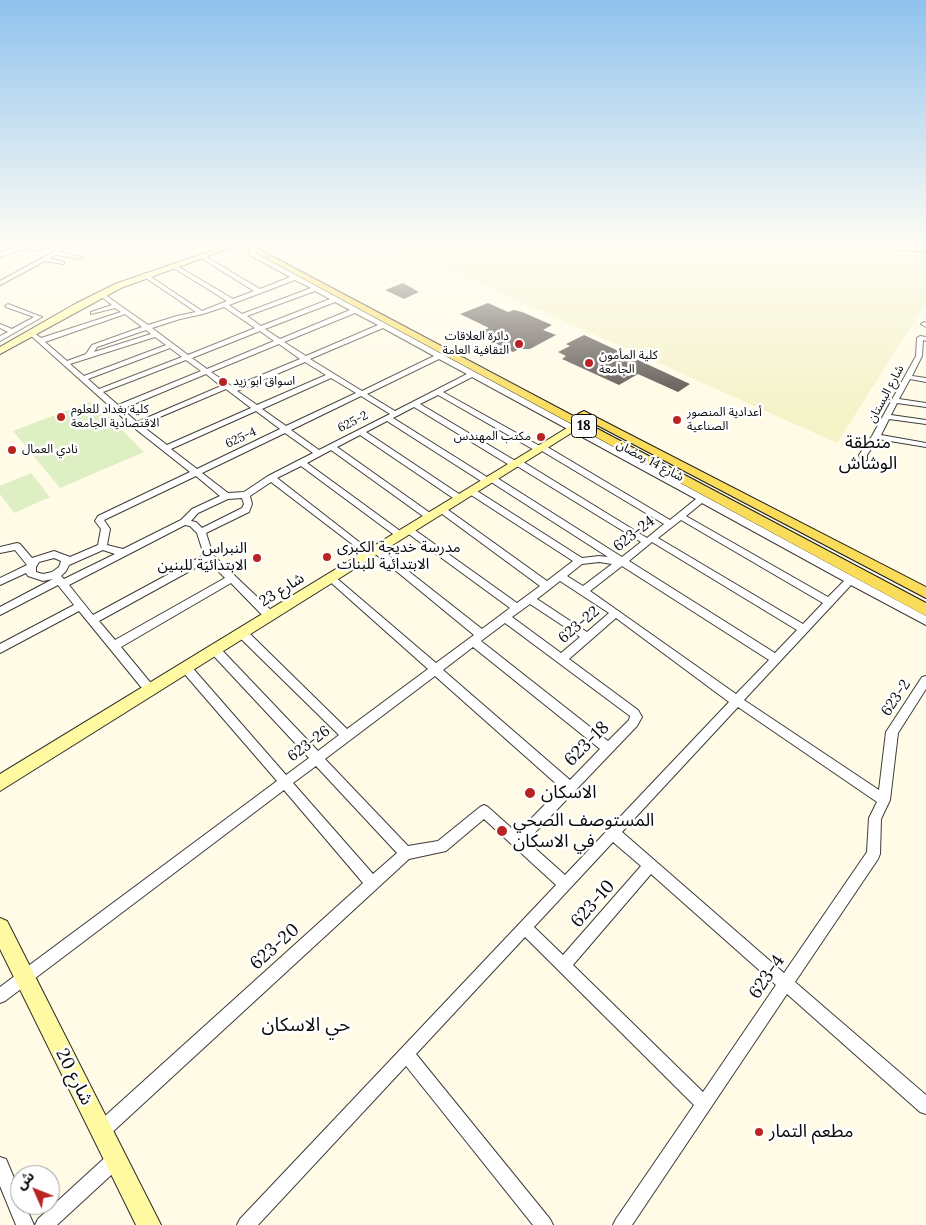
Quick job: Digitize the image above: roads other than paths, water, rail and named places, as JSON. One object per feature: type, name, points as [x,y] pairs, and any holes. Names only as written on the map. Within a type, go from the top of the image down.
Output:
[{"type":"main road","name":"شارع 14 رمضان","points":[[343,300],[532,398],[576,426],[926,610]]},
{"type":"main road","name":"شارع 14 رمضان","points":[[359,300],[595,420],[926,593]]},
{"type":"main road","points":[[510,394],[532,398]]},
{"type":"main road","points":[[595,420],[605,413]]},
{"type":"street","points":[[0,351],[90,300]]},
{"type":"street","points":[[110,300],[319,454]]},
{"type":"street","points":[[182,300],[201,313]]},
{"type":"street","points":[[242,316],[284,300]]},
{"type":"street","points":[[98,392],[333,300]]},
{"type":"street","points":[[338,300],[510,394],[576,426]]},
{"type":"street","points":[[88,356],[94,346],[201,313],[232,301]]},
{"type":"street","points":[[224,304],[490,480],[776,659]]},
{"type":"street","points":[[93,313],[117,305]]},
{"type":"street","points":[[0,339],[39,317],[8,306]]},
{"type":"street","points":[[117,408],[356,310]]},
{"type":"street","points":[[40,341],[126,312]]},
{"type":"street","points":[[136,425],[384,325]]},
{"type":"street","points":[[0,326],[13,332]]},
{"type":"street","points":[[31,333],[136,425],[226,496]]},
{"type":"street","points":[[66,363],[156,334]]},
{"type":"street","name":"شارع البستان","points":[[864,458],[863,455],[887,417],[908,377],[922,357],[923,338]]},
{"type":"street","points":[[83,379],[171,345]]},
{"type":"street","name":"625-4","points":[[102,547],[106,529],[99,521],[100,518],[440,356]]},
{"type":"street","name":"625-2","points":[[246,495],[271,478],[473,374]]},
{"type":"street","points":[[165,449],[331,375]]},
{"type":"street","points":[[908,377],[926,380]]},
{"type":"street","points":[[438,392],[540,448],[670,524]]},
{"type":"street","points":[[896,401],[926,405]]},
{"type":"street","points":[[414,404],[804,629]]},
{"type":"street","points":[[887,417],[926,422]]},
{"type":"street","name":"شارع 23","points":[[0,783],[576,426]]},
{"type":"street","points":[[361,432],[580,561],[599,559],[621,562]]},
{"type":"street","points":[[876,436],[926,445]]},
{"type":"street","points":[[332,447],[547,586]]},
{"type":"street","points":[[642,461],[702,499],[926,621]]},
{"type":"street","points":[[302,462],[517,608]]},
{"type":"street","points":[[271,478],[372,552],[608,748]]},
{"type":"street","points":[[0,611],[59,580],[124,553],[184,522],[195,511],[226,496],[246,495],[248,504],[246,510],[201,532]]},
{"type":"street","name":"623-24","points":[[584,591],[702,499]]},
{"type":"street","points":[[680,516],[829,602]]},
{"type":"street","points":[[184,522],[193,524],[201,532],[209,556],[270,616]]},
{"type":"street","points":[[0,550],[17,546],[32,566]]},
{"type":"street","points":[[59,580],[67,562],[102,547],[124,553]]},
{"type":"street","points":[[0,582],[32,566],[42,557],[54,554],[64,556],[67,562]]},
{"type":"street","points":[[92,620],[209,556]]},
{"type":"street","name":"623-26","points":[[0,996],[580,561]]},
{"type":"street","points":[[32,566],[30,571],[34,577],[59,580],[150,690]]},
{"type":"street","points":[[560,576],[616,613],[737,701],[884,800]]},
{"type":"street","points":[[114,646],[232,578]]},
{"type":"street","points":[[331,578],[569,787]]},
{"type":"street","points":[[246,1225],[850,580]]},
{"type":"street","points":[[530,598],[587,637]]},
{"type":"street","points":[[0,649],[81,606]]},
{"type":"street","name":"623-22","points":[[561,659],[616,613]]},
{"type":"street","points":[[506,617],[561,659]]},
{"type":"street","points":[[242,633],[347,736]]},
{"type":"street","points":[[215,650],[406,853],[441,847],[484,811],[565,884]]},
{"type":"street","name":"623-18","points":[[518,841],[636,718],[634,713],[561,659]]},
{"type":"street","points":[[186,668],[373,884]]},
{"type":"street","name":"623-2","points":[[892,732],[926,680]]},
{"type":"street","name":"623-4","points":[[622,1225],[873,854],[876,818],[884,800],[892,732]]},
{"type":"street","points":[[613,833],[926,1106]]},
{"type":"street","name":"623-20","points":[[101,1131],[406,853]]},
{"type":"street","name":"623-10","points":[[563,966],[650,865]]},
{"type":"street","name":"شارع 20","points":[[0,928],[150,1225]]},
{"type":"street","points":[[525,928],[704,1104]]},
{"type":"street","points":[[406,1054],[544,1225]]},
{"type":"street","points":[[44,1225],[116,1159]]},
{"type":"street","points":[[0,1165],[25,1225]]},
{"type":"place","name":"دائرة العلاقات الثقافية العامة","points":[[519,344]]},
{"type":"place","name":"كلية المأمون الجامعة","points":[[589,363]]},
{"type":"place","name":"اسواق ابو زيد","points":[[223,382]]},
{"type":"place","name":"كلية بغداد للعلوم الاقتصادية الجامعة","points":[[61,417]]},
{"type":"place","name":"أعدادية المنصور الصناعية","points":[[677,420]]},
{"type":"place","name":"مكتب المهندس","points":[[541,437]]},
{"type":"place","name":"نادي العمال","points":[[12,450]]},
{"type":"place","name":"مدرسة خديجة الكبرى الابتدائية للبنات","points":[[327,557]]},
{"type":"place","name":"النبراس الابتدائية للبنين","points":[[257,558]]},
{"type":"place","name":"الاسكان","points":[[530,793]]},
{"type":"place","name":"المستوصف الصحي في الاسكان","points":[[502,831]]},
{"type":"place","name":"مطعم التمار","points":[[759,1132]]},
{"type":"district","name":"منطقة الوشاش","points":[[868,453]]},
{"type":"district","name":"حي الاسكان","points":[[306,1026]]}]
